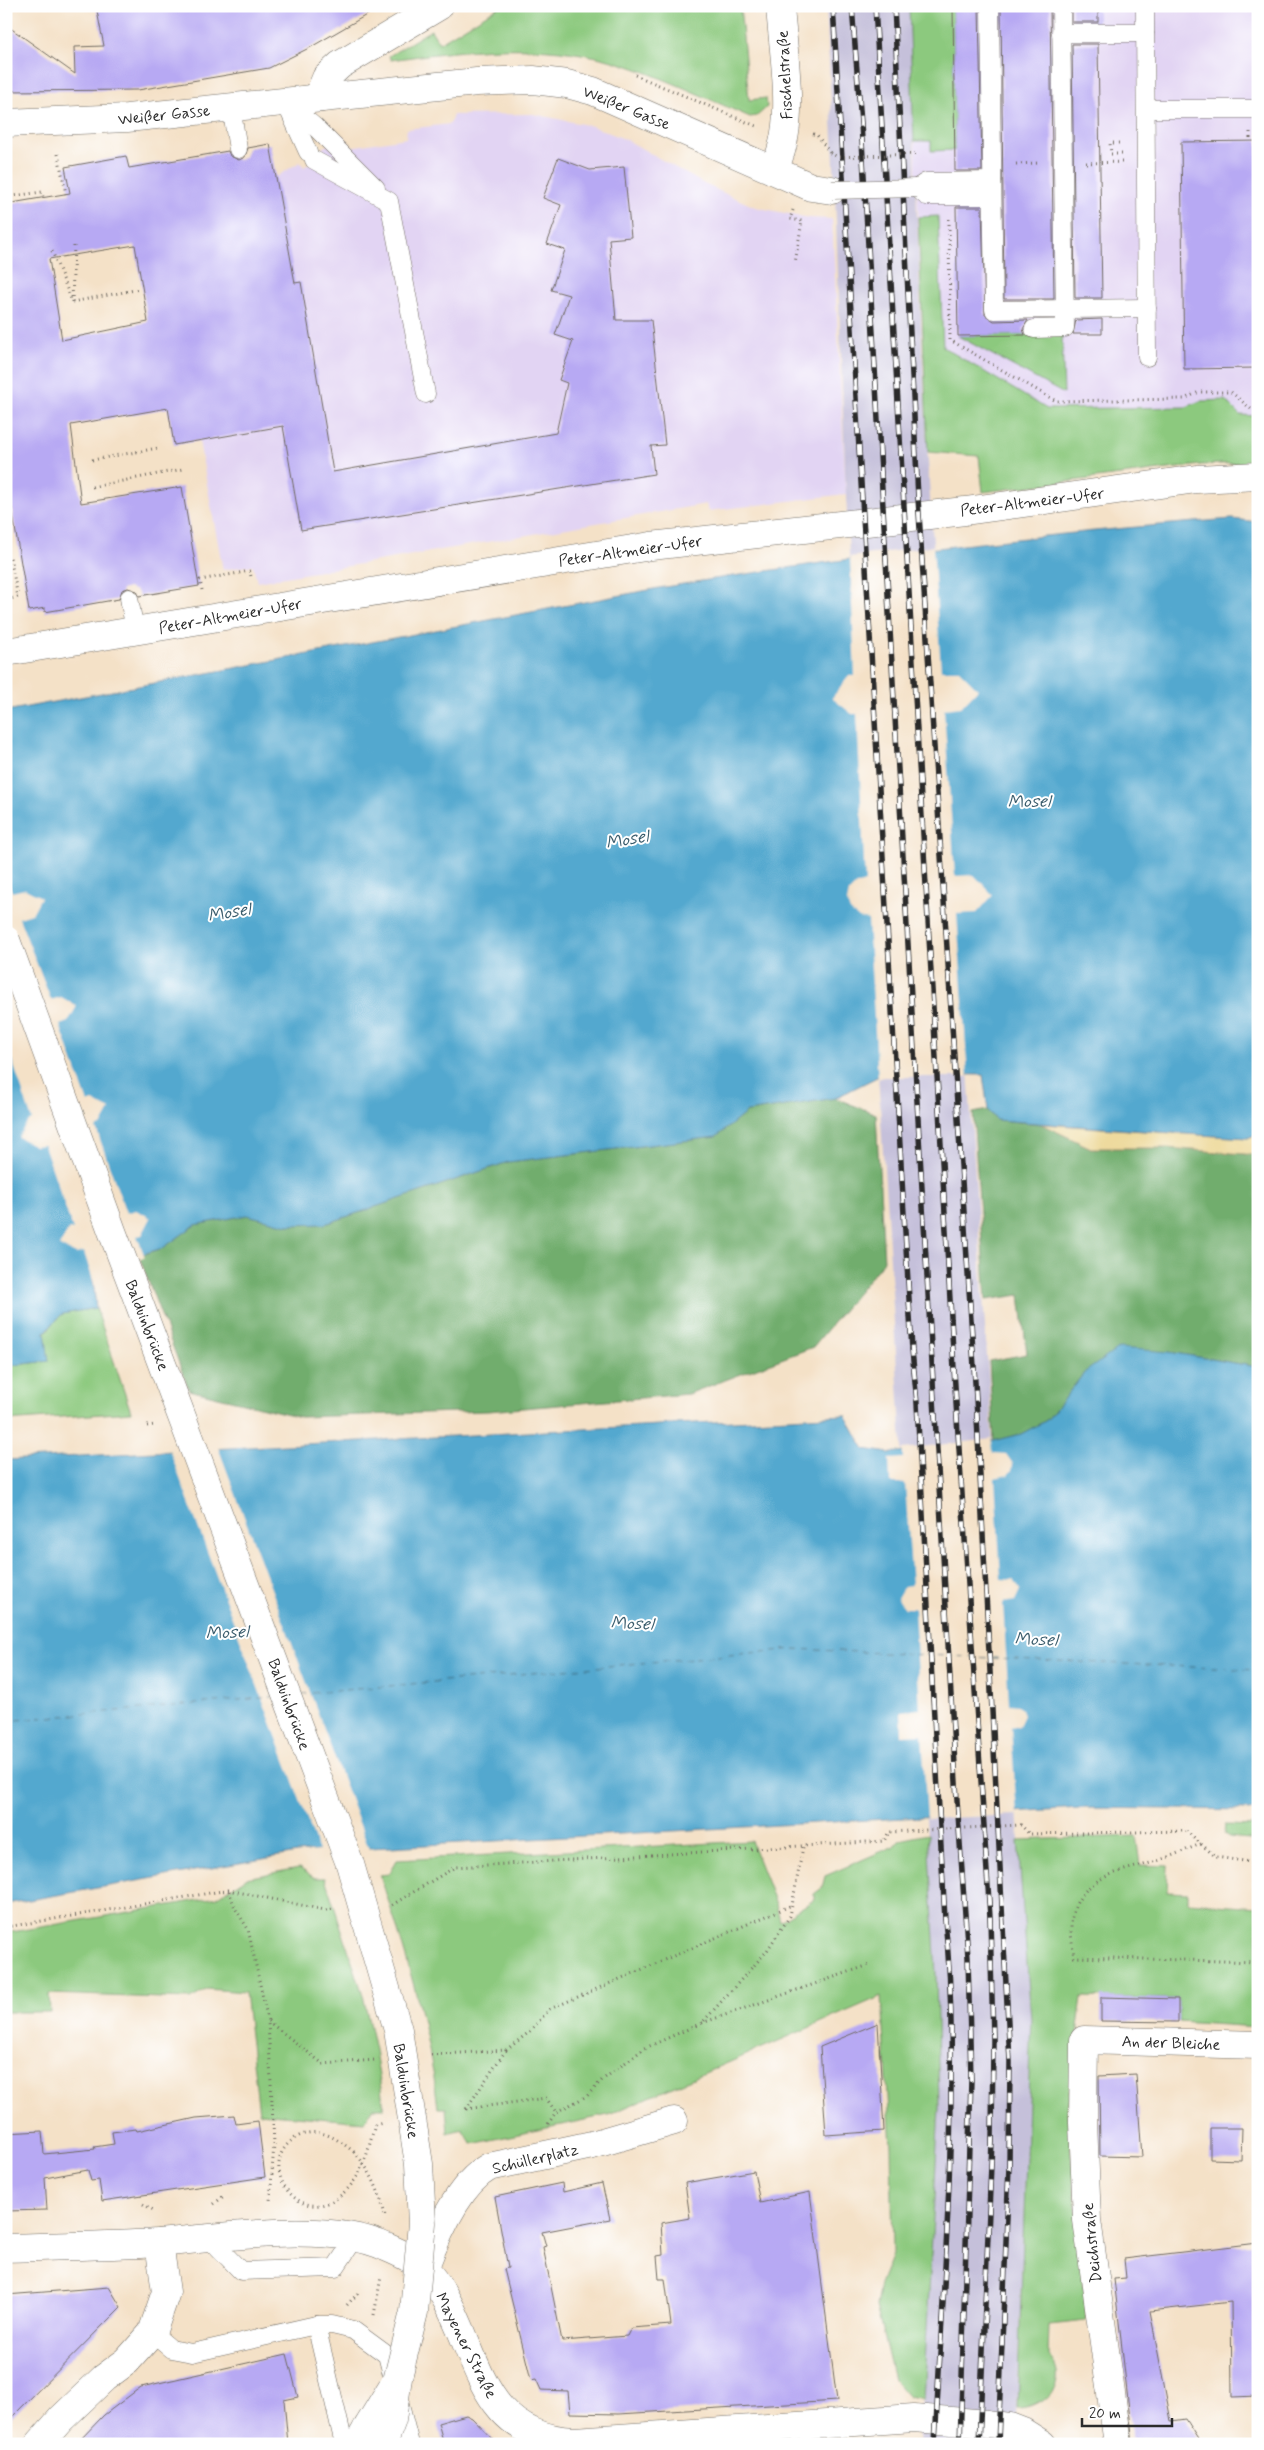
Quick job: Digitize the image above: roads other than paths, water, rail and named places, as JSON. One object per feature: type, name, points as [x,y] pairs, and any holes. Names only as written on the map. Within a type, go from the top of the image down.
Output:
[{"type":"street","points":[[321,98],[322,84],[336,68],[439,6]]},
{"type":"street","name":"Fischelstraße","points":[[773,170],[784,146],[788,118],[780,6]]},
{"type":"street","name":"Weißer Gasse","points":[[6,123],[127,118],[496,80],[534,80],[567,84],[606,96],[812,188],[832,190]]},
{"type":"street","name":"Peter-Altmeier-Ufer","points":[[6,652],[651,546],[965,511],[1197,479],[1258,476]]},
{"type":"street","name":"Balduinbrücke","points":[[6,940],[112,1231],[350,1864],[383,1972],[398,2030],[408,2084],[421,2189],[422,2223],[414,2312],[398,2377],[392,2420],[383,2444]]},
{"type":"street","name":"An der Bleiche","points":[[1084,2040],[1258,2045]]},
{"type":"street","name":"Deichstraße","points":[[1084,2040],[1083,2122],[1087,2220],[1118,2444]]},
{"type":"street","name":"Schüllerplatz","points":[[424,2269],[435,2239],[469,2182],[478,2173],[489,2167],[592,2145],[674,2121]]},
{"type":"street","points":[[6,2248],[315,2233],[355,2238],[385,2246],[424,2269]]},
{"type":"street","points":[[39,2444],[61,2419],[104,2378],[127,2360],[152,2333],[166,2292],[159,2242]]},
{"type":"street","name":"Mayener Straße","points":[[424,2269],[443,2293],[472,2363],[494,2401],[517,2422],[555,2442],[914,2418],[988,2424],[1010,2428],[1023,2432],[1042,2444]]},
{"type":"street","name":"Balduinbrücke","points":[[358,2444],[398,2377]]},
{"type":"lane","points":[[990,6],[994,310],[1147,308]]},
{"type":"lane","points":[[1034,329],[1065,328],[1061,6]]},
{"type":"lane","points":[[1145,6],[1147,358]]},
{"type":"lane","points":[[1061,33],[1145,33]]},
{"type":"lane","points":[[284,101],[311,156],[389,201]]},
{"type":"lane","points":[[284,101],[332,143],[389,201],[426,394]]},
{"type":"lane","points":[[231,107],[238,149]]},
{"type":"lane","points":[[1146,109],[1258,109]]},
{"type":"lane","points":[[832,190],[917,188],[926,196],[992,180]]},
{"type":"lane","points":[[129,598],[135,631]]},
{"type":"lane","points":[[209,2238],[241,2271],[335,2268],[355,2238]]},
{"type":"lane","points":[[316,2325],[344,2444]]},
{"type":"lane","points":[[152,2333],[171,2349],[192,2353],[316,2325],[332,2325],[354,2330],[387,2355],[410,2444]]},
{"type":"water","name":"Mosel","points":[[1232,519],[1258,522],[1258,1134],[1248,1138],[996,1120],[988,1110],[983,1075],[883,1074],[835,1098],[747,1112],[716,1137],[508,1162],[325,1224],[288,1225],[247,1215],[195,1225],[163,1248],[92,1269],[96,1308],[62,1314],[45,1332],[49,1361],[6,1366],[6,711],[730,576],[945,547]]},
{"type":"water","name":"Mosel","points":[[1119,1348],[1169,1352],[1258,1367],[1258,1810],[1081,1808],[319,1851],[297,1853],[6,1904],[6,1460],[845,1415],[865,1449],[889,1453],[994,1441],[1021,1434],[1047,1420],[1085,1372]]},
{"type":"railway","points":[[833,6],[950,1982],[951,2128],[935,2444]]},
{"type":"railway","points":[[852,6],[861,123],[957,1800],[968,1957],[971,2080],[960,2444]]},
{"type":"railway","points":[[875,6],[956,1403],[990,1917],[993,2039],[992,2142],[979,2444]]},
{"type":"railway","points":[[894,6],[918,498],[976,1398],[1010,2062],[1009,2166],[998,2444]]}]
